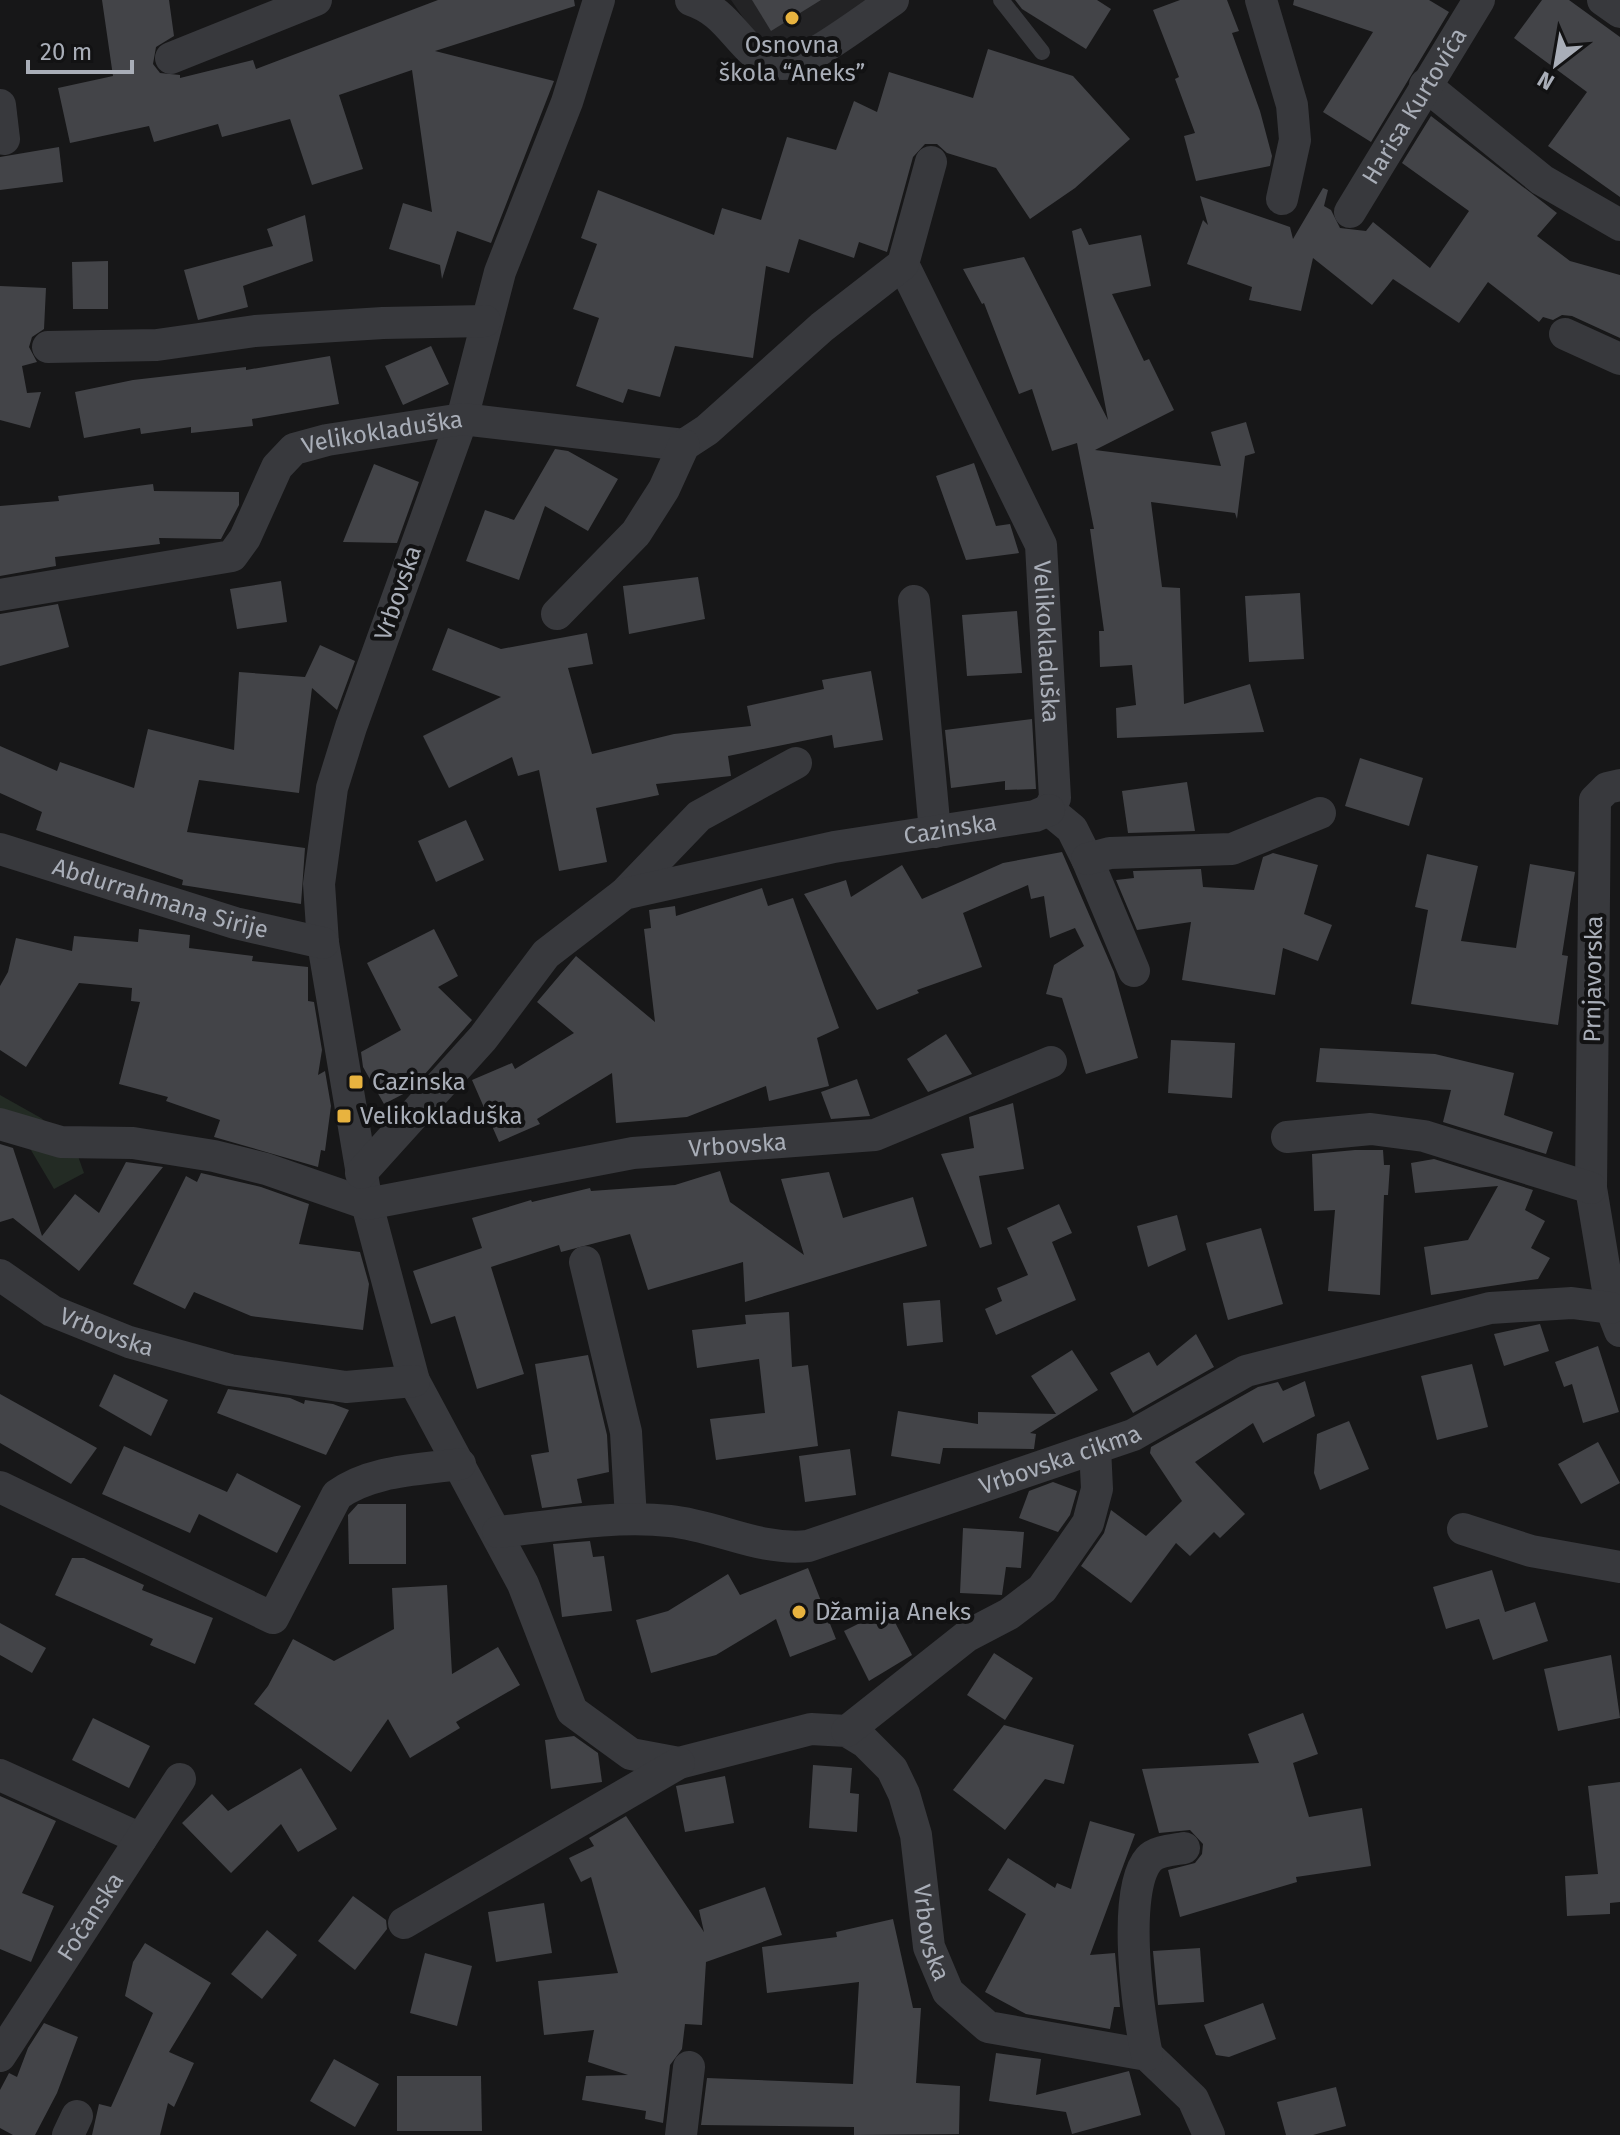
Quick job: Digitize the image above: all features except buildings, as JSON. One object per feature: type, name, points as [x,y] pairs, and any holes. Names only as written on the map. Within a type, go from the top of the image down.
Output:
[{"type":"street","points":[[171,58],[316,0]]},
{"type":"street","name":"Vrbovska","points":[[599,0],[567,102],[485,321],[462,419],[423,518],[332,788],[319,884],[323,943],[361,1173],[414,1381],[498,1532],[523,1584],[572,1711],[631,1754],[679,1763]]},
{"type":"street","points":[[691,0],[717,12],[753,53],[773,64],[795,63],[893,0]]},
{"type":"street","points":[[1261,0],[1292,105],[1295,140],[1282,199]]},
{"type":"street","name":"Harisa Kurtovića","points":[[1350,212],[1479,0]]},
{"type":"street","points":[[1603,0],[1620,12]]},
{"type":"street","points":[[1425,85],[1542,180],[1620,225]]},
{"type":"street","points":[[0,105],[4,139]]},
{"type":"street","points":[[557,614],[636,533],[664,489],[684,445],[707,430],[822,327],[903,264],[931,162]]},
{"type":"street","name":"Velikokladuška","points":[[903,264],[1041,545],[1055,798],[1049,810]]},
{"type":"street","points":[[48,347],[157,345],[255,331],[383,323],[485,321]]},
{"type":"street","points":[[1565,334],[1620,359]]},
{"type":"street","name":"Velikokladuška","points":[[0,595],[232,556],[245,538],[277,467],[294,449],[327,440],[462,419],[684,445]]},
{"type":"street","points":[[914,601],[935,832]]},
{"type":"street","points":[[624,894],[699,816],[796,763]]},
{"type":"street","name":"Prnjavorska","points":[[1615,1319],[1591,1188],[1595,800],[1607,788],[1620,785]]},
{"type":"street","points":[[1049,810],[1072,829],[1134,971]]},
{"type":"street","name":"Cazinska","points":[[361,1173],[483,1038],[546,954],[624,894],[834,847],[1035,816],[1049,810]]},
{"type":"street","points":[[1087,859],[1110,853],[1232,849],[1320,813]]},
{"type":"street","name":"Abdurrahmana Sirije","points":[[0,849],[235,923],[323,943]]},
{"type":"street","name":"Vrbovska","points":[[0,1124],[61,1142],[133,1143],[214,1156],[266,1169],[367,1204],[633,1153],[875,1135],[1051,1062]]},
{"type":"street","points":[[1287,1137],[1371,1129],[1424,1136],[1591,1188]]},
{"type":"street","points":[[585,1262],[626,1432],[631,1519]]},
{"type":"street","name":"Vrbovska","points":[[0,1275],[52,1311],[129,1342],[230,1370],[346,1387],[414,1381]]},
{"type":"street","name":"Vrbovska cikma","points":[[498,1532],[631,1519],[672,1521],[782,1549],[808,1546],[1133,1435],[1246,1371],[1490,1308],[1572,1303],[1615,1319]]},
{"type":"street","points":[[847,1731],[967,1636],[1009,1614],[1042,1589],[1088,1523],[1097,1489],[1095,1448]]},
{"type":"street","points":[[0,1487],[273,1618],[337,1495],[371,1477],[460,1464]]},
{"type":"street","points":[[1463,1529],[1531,1551],[1620,1567]]},
{"type":"street","name":"Vrbovska","points":[[404,1923],[679,1763],[811,1729],[847,1731],[865,1742],[892,1769],[904,1794],[916,1835],[929,1947],[948,1992],[988,2027],[1147,2055]]},
{"type":"street","points":[[0,1775],[141,1839]]},
{"type":"street","name":"Fočanska","points":[[0,2056],[180,1779]]},
{"type":"street","points":[[1184,1848],[1152,1855],[1140,1870],[1134,1888],[1136,1973],[1147,2055],[1193,2099],[1209,2135]]},
{"type":"street","points":[[681,2135],[689,2067]]},
{"type":"lane","points":[[1001,0],[1042,52]]},
{"type":"shaded area","name":"Osnovna škola “Aneks”","points":[[731,0],[869,0],[796,47],[773,47],[755,35]]},
{"type":"shaded area","points":[[0,1095],[41,1118],[74,1145],[84,1173],[54,1189],[25,1140],[0,1119]]},
{"type":"place","name":"Osnovna škola “Aneks”","points":[[792,18]]},
{"type":"place","name":"Cazinska","points":[[356,1082]]},
{"type":"place","name":"Velikokladuška","points":[[344,1116]]},
{"type":"place","name":"Džamija Aneks","points":[[799,1612]]}]
